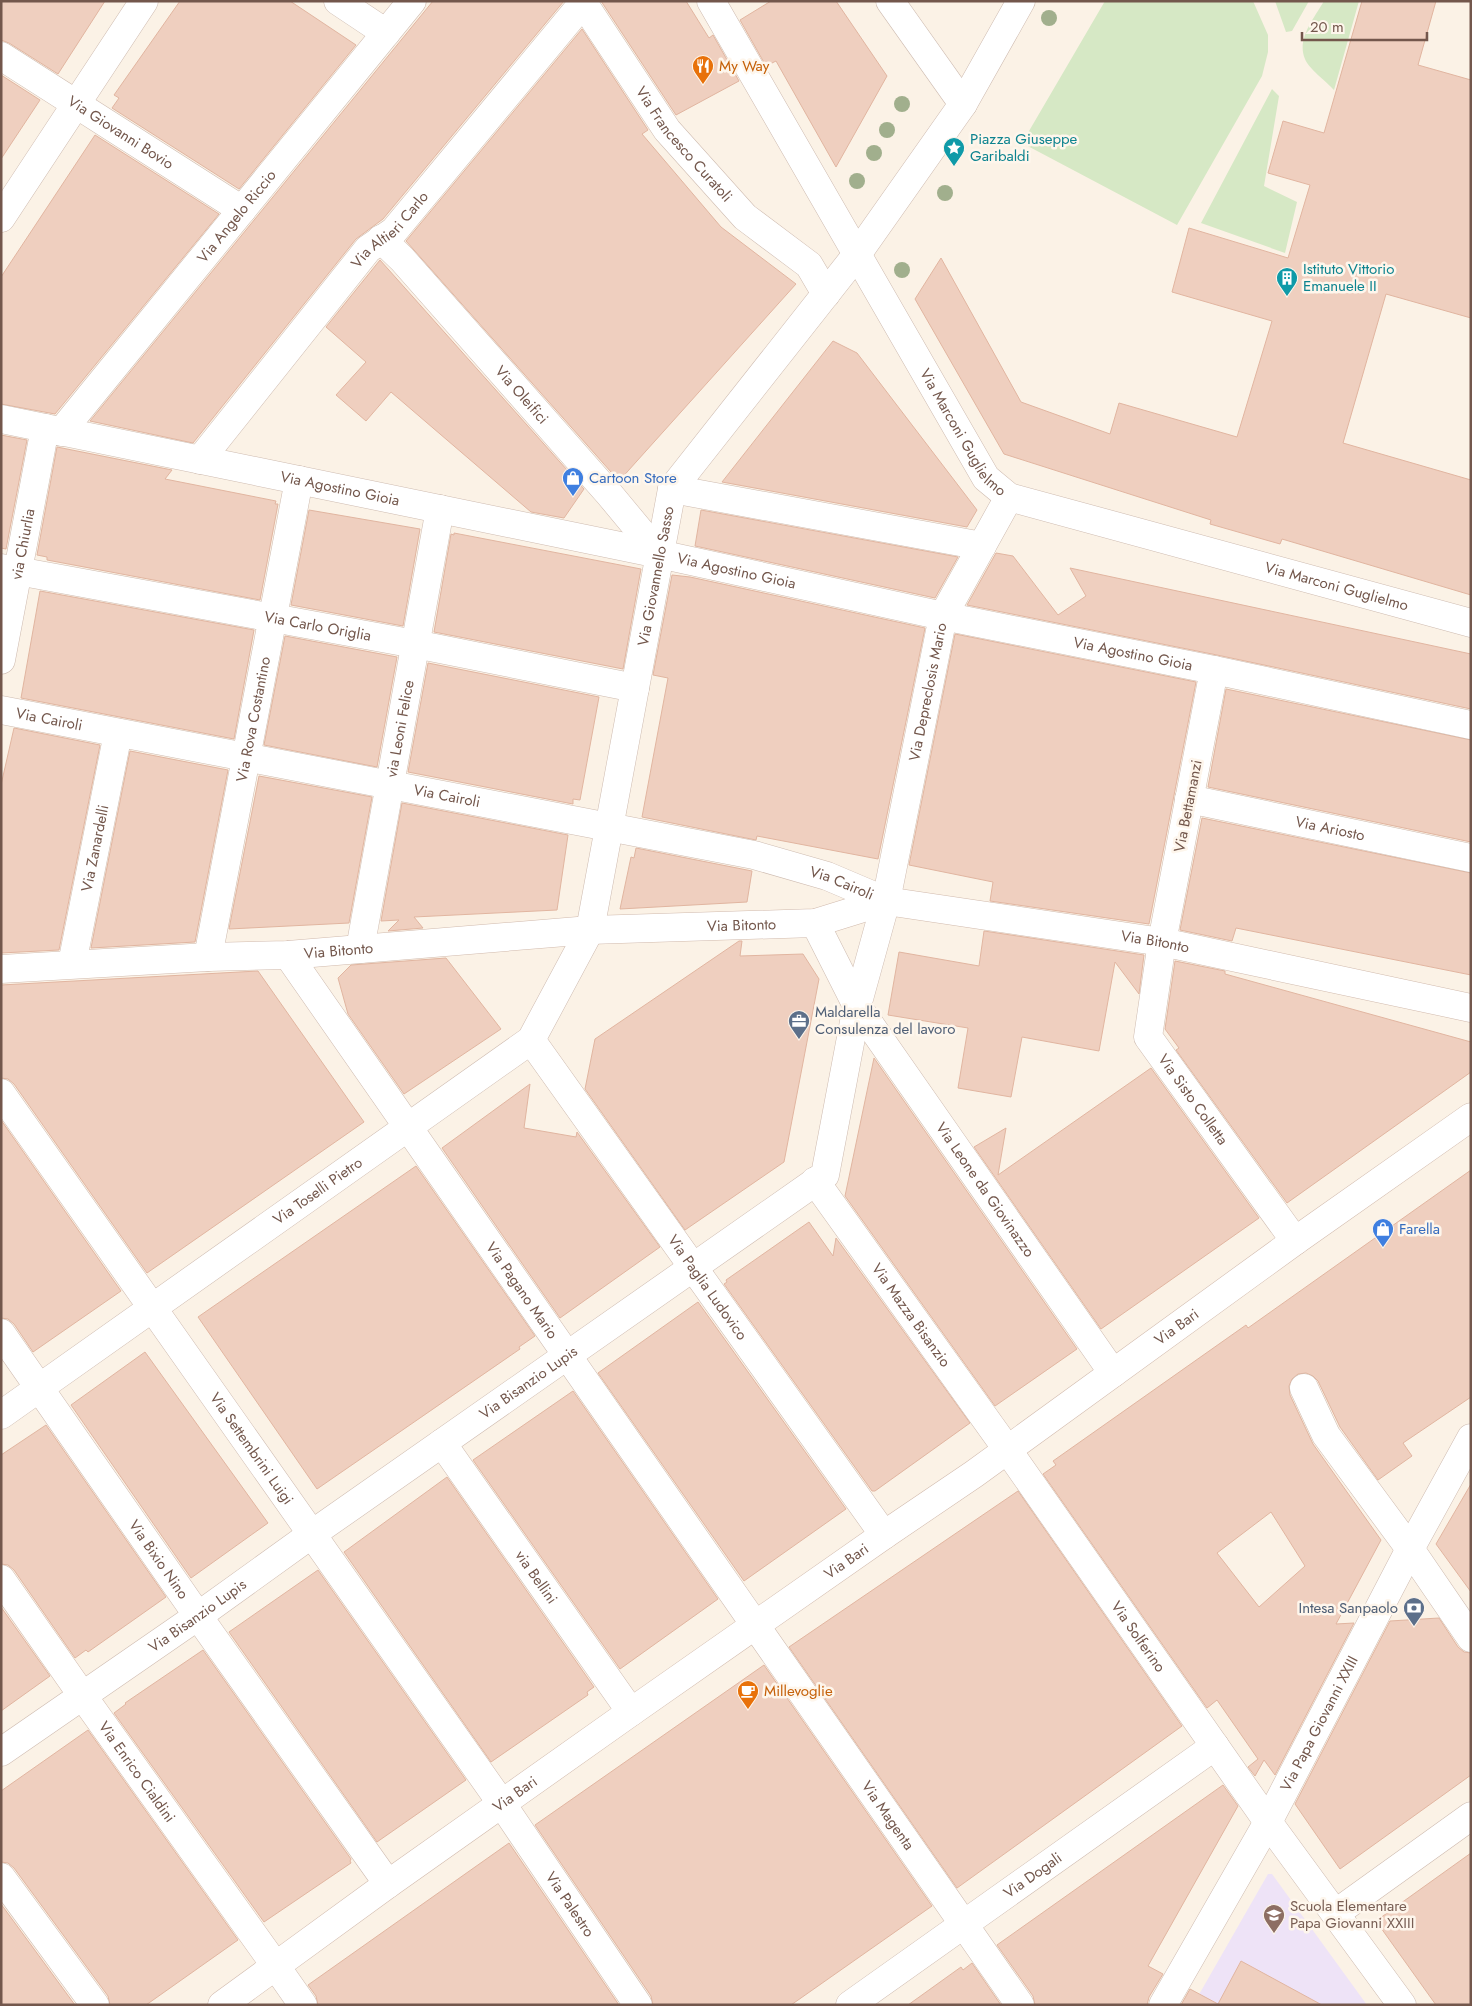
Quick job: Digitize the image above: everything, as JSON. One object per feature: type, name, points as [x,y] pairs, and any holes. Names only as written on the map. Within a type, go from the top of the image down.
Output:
[{"type":"street","points":[[1,218],[144,1]]},
{"type":"street","points":[[338,1],[386,33]]},
{"type":"street","name":"Via Angelo Riccio","points":[[53,430],[242,210],[412,1]]},
{"type":"street","points":[[890,1],[962,104]]},
{"type":"street","name":"Via Giovannello Sasso","points":[[590,930],[672,489],[858,253],[962,104],[1021,1]]},
{"type":"street","name":"Via Altieri Carlo","points":[[200,460],[368,248],[394,231],[583,2]]},
{"type":"street","name":"Via Francesco Curatoli","points":[[583,2],[667,130],[745,217],[809,265]]},
{"type":"street","name":"Via Marconi Guglielmo","points":[[719,4],[986,478],[1010,497],[1471,623]]},
{"type":"street","name":"Via Giovanni Bovio","points":[[1,56],[242,210]]},
{"type":"street","name":"Via Oleifici","points":[[381,239],[402,259],[597,480],[659,554]]},
{"type":"street","points":[[826,294],[809,265],[858,253]]},
{"type":"street","name":"Via Agostino Gioia","points":[[1,419],[659,554],[943,616],[1214,670],[1471,725]]},
{"type":"street","name":"via Chiurlia","points":[[1,660],[10,569],[53,430]]},
{"type":"street","name":"Via Rova Costantino","points":[[208,957],[299,480]]},
{"type":"street","points":[[672,489],[982,546]]},
{"type":"street","name":"Via Depreclosis Mario","points":[[886,901],[943,616],[1010,497]]},
{"type":"street","name":"via Leoni Felice","points":[[360,949],[440,509]]},
{"type":"street","name":"Via Carlo Origlia","points":[[10,569],[416,644],[635,688]]},
{"type":"street","name":"Via Bettamanzi","points":[[1162,942],[1214,670]]},
{"type":"street","name":"Via Cairoli","points":[[1,710],[754,855],[827,876],[886,901]]},
{"type":"street","name":"Via Zanardelli","points":[[72,964],[118,733]]},
{"type":"street","name":"Via Ariosto","points":[[1189,799],[1471,858]]},
{"type":"street","name":"Via Bitonto","points":[[1,969],[208,957],[288,955],[590,930],[815,923],[886,901],[1162,942],[1471,1008]]},
{"type":"street","name":"Via Bisanzio Lupis","points":[[1,1752],[198,1616],[825,1175],[857,1006],[886,901]]},
{"type":"street","name":"Via Leone da Giovinazzo","points":[[815,923],[857,1006],[1113,1373]]},
{"type":"street","name":"Via Toselli Pietro","points":[[1,1415],[531,1040],[590,930]]},
{"type":"street","name":"Via Sisto Colletta","points":[[1162,942],[1148,1037],[1295,1241]]},
{"type":"street","name":"Via Pagano Mario","points":[[288,955],[756,1625]]},
{"type":"street","name":"Via Paglia Ludovico","points":[[531,1040],[884,1535]]},
{"type":"street","name":"Via Settembrini Luigi","points":[[1,1093],[502,1804]]},
{"type":"street","name":"Via Bari","points":[[222,2005],[388,1884],[631,1712],[974,1474],[1295,1241],[1471,1117]]},
{"type":"street","name":"Via Mazza Bisanzio","points":[[815,1181],[1007,1449]]},
{"type":"street","name":"Via Bixio Nino","points":[[1,1333],[388,1884]]},
{"type":"street","points":[[1304,1388],[1326,1435],[1410,1549],[1471,1638]]},
{"type":"street","name":"Via Papa Giovanni XXIII","points":[[1163,2005],[1268,1822],[1410,1549],[1471,1438]]},
{"type":"street","name":"via Bellini","points":[[442,1443],[631,1712]]},
{"type":"street","name":"Via Solferino","points":[[1007,1449],[1268,1822],[1402,2005]]},
{"type":"street","name":"Via Enrico Cialdini","points":[[1,1579],[303,2005]]},
{"type":"street","name":"Via Magenta","points":[[756,1625],[1020,2005]]},
{"type":"street","name":"Via Dogali","points":[[850,2005],[1215,1746]]},
{"type":"street","name":"Via Palestro","points":[[502,1804],[638,2005]]},
{"type":"street","points":[[1336,1913],[1471,1816]]},
{"type":"street","points":[[1,1877],[95,2005]]},
{"type":"shaded area","name":"Scuola Elementare Papa Giovanni XXIII","points":[[1268,1874],[1272,1874],[1367,2005],[1193,2005]]},
{"type":"green space","points":[[1105,1],[1253,1],[1268,35],[1268,52],[1262,76],[1177,225],[1022,143]]},
{"type":"green space","points":[[1275,1],[1309,1],[1292,31],[1286,32]]},
{"type":"green space","points":[[1324,1],[1359,1],[1334,90],[1310,67],[1303,51],[1305,36]]},
{"type":"green space","points":[[1272,89],[1279,96],[1264,186],[1297,202],[1285,253],[1201,223]]},
{"type":"building","points":[[1,1],[105,1],[58,74],[9,43],[1,40]]},
{"type":"building","points":[[180,1],[290,1],[356,45],[239,189],[112,108],[119,98],[114,95]]},
{"type":"building","points":[[433,1],[564,1],[383,219],[356,239],[193,443],[90,421]]},
{"type":"building","points":[[601,1],[686,1],[709,38],[713,35],[739,81],[676,115]]},
{"type":"building","points":[[771,1],[836,1],[887,76],[836,167],[776,61],[766,66],[740,20]]},
{"type":"building","name":"Istituto Vittorio Emanuele II","points":[[1362,1],[1436,1],[1418,65],[1471,80],[1471,318],[1386,294],[1343,443],[1471,480],[1471,595],[1282,539],[1280,544],[1210,524],[1211,520],[1004,454],[915,299],[941,258],[1021,402],[1110,434],[1119,403],[1237,437],[1272,321],[1172,292],[1189,228],[1288,258],[1310,185],[1268,173],[1283,121],[1324,133]]},
{"type":"building","points":[[582,29],[648,130],[642,134],[721,227],[796,284],[619,481],[406,241]]},
{"type":"building","points":[[1,75],[40,100],[1,159]]},
{"type":"building","points":[[95,135],[219,214],[55,414],[1,404],[1,277]]},
{"type":"building","points":[[380,260],[584,489],[564,518],[531,512],[391,392],[366,421],[336,395],[366,362],[326,327]]},
{"type":"building","points":[[833,341],[857,353],[977,510],[967,527],[722,482]]},
{"type":"building","points":[[1,435],[27,440],[6,549],[1,548]]},
{"type":"building","points":[[57,447],[172,470],[165,479],[276,501],[275,504],[278,504],[260,600],[47,560],[47,557],[37,555]]},
{"type":"building","points":[[309,510],[420,529],[403,626],[291,605]]},
{"type":"building","points":[[701,510],[958,557],[935,598],[695,546]]},
{"type":"building","points":[[454,533],[641,569],[623,669],[434,632],[451,534],[454,535]]},
{"type":"building","points":[[996,553],[1013,556],[1058,615],[1086,596],[1070,568],[1471,654],[1471,709],[1217,655],[967,605]]},
{"type":"building","points":[[672,575],[690,577],[925,628],[878,859],[757,836],[756,840],[642,817],[668,678],[653,675]]},
{"type":"building","points":[[40,591],[254,630],[234,739],[21,698]]},
{"type":"building","points":[[955,634],[1196,682],[1149,924],[990,901],[993,882],[909,865]]},
{"type":"building","points":[[285,636],[397,657],[377,767],[264,745]]},
{"type":"building","points":[[428,663],[599,697],[580,800],[573,799],[573,804],[408,772]]},
{"type":"building","points":[[1226,689],[1471,740],[1471,842],[1208,787]]},
{"type":"building","points":[[14,728],[100,745],[59,950],[1,953],[1,785]]},
{"type":"building","points":[[130,751],[228,770],[195,942],[91,948]]},
{"type":"building","points":[[259,776],[372,797],[349,923],[229,929]]},
{"type":"building","points":[[402,803],[568,835],[557,910],[414,917],[423,928],[388,931],[399,920],[381,921]]},
{"type":"building","points":[[1202,818],[1471,873],[1471,975],[1236,928],[1232,941],[1180,930]]},
{"type":"building","points":[[636,848],[752,871],[747,902],[620,909],[631,857],[634,858]]},
{"type":"building","points":[[984,931],[1144,955],[1139,994],[1115,962],[1099,1051],[1022,1037],[1011,1097],[958,1088],[968,1028],[888,1015],[899,952],[979,966]]},
{"type":"building","points":[[739,941],[742,941],[740,956],[803,954],[819,979],[784,1162],[685,1230],[585,1089],[595,1039]]},
{"type":"building","points":[[446,958],[501,1029],[404,1094],[348,1014],[338,978],[351,965]]},
{"type":"building","points":[[1175,961],[1225,971],[1225,974],[1471,1042],[1471,1072],[1287,1203],[1176,1050],[1179,1048],[1165,1029]]},
{"type":"building","points":[[258,971],[364,1122],[147,1273],[14,1084],[8,1079],[1,1078],[1,985]]},
{"type":"building","points":[[874,1058],[1077,1349],[995,1406],[845,1196]]},
{"type":"building","points":[[1151,1068],[1259,1218],[1101,1329],[974,1147],[1006,1128],[998,1175]]},
{"type":"building","points":[[530,1084],[524,1128],[576,1137],[577,1132],[660,1247],[560,1318],[442,1148]]},
{"type":"building","points":[[1,1120],[121,1291],[33,1352],[14,1324],[8,1319],[1,1318]]},
{"type":"building","points":[[416,1166],[535,1336],[519,1347],[520,1349],[317,1489],[198,1317]]},
{"type":"building","points":[[1471,1170],[1471,1397],[1403,1443],[1412,1456],[1378,1480],[1340,1427],[1318,1381],[1306,1373],[1298,1374],[1292,1379],[1289,1386],[1290,1395],[1313,1444],[1381,1540],[1336,1624],[1354,1623],[1275,1775],[1264,1760],[1255,1776],[1248,1767],[1258,1759],[1217,1700],[1207,1708],[1043,1474],[1056,1465],[1053,1461],[1246,1325],[1248,1328]],"holes":[[[1271,1512],[1305,1566],[1259,1607],[1217,1553]]]},
{"type":"building","points":[[809,1222],[833,1256],[836,1238],[970,1423],[875,1491],[872,1491],[724,1284],[727,1282],[726,1280]]},
{"type":"building","points":[[698,1302],[846,1509],[744,1581],[598,1373]]},
{"type":"building","points":[[145,1352],[268,1523],[191,1578],[71,1405]]},
{"type":"building","points":[[573,1391],[718,1599],[620,1669],[473,1460]]},
{"type":"building","points":[[46,1425],[166,1597],[88,1652],[86,1650],[75,1658],[14,1570],[8,1565],[1,1564],[1,1455]]},
{"type":"building","points":[[447,1477],[594,1687],[587,1692],[588,1695],[491,1762],[344,1552]]},
{"type":"building","points":[[1471,1484],[1471,1592],[1436,1544]]},
{"type":"building","points":[[1018,1491],[1182,1726],[957,1888],[789,1647]]},
{"type":"building","points":[[318,1570],[466,1780],[377,1842],[229,1632]]},
{"type":"building","points":[[1,1607],[50,1676],[1,1711]]},
{"type":"building","points":[[1439,1618],[1458,1647],[1464,1652],[1471,1653],[1471,1775],[1340,1869],[1295,1804],[1390,1621]]},
{"type":"building","points":[[203,1650],[351,1859],[351,1863],[264,1922],[114,1713],[125,1703]]},
{"type":"building","points":[[764,1665],[932,1906],[791,2005],[653,2005],[651,1996],[535,1825]]},
{"type":"building","points":[[88,1730],[238,1940],[146,2005],[110,2005],[108,1996],[14,1868],[8,1863],[1,1862],[1,1791]]},
{"type":"building","points":[[1223,1785],[1238,1806],[1148,1966],[1163,1974],[1149,1997],[1147,2005],[1035,2005],[1033,1996],[997,1945]]},
{"type":"building","points":[[509,1843],[619,2005],[318,2005],[316,1996],[308,1985]]},
{"type":"building","points":[[1471,1853],[1471,2005],[1436,2005],[1376,1921]]},
{"type":"building","points":[[1,1904],[75,2005],[1,2005]]},
{"type":"building","points":[[1241,1961],[1322,2005],[1181,2005],[1190,1989],[1218,2004]]},
{"type":"building","points":[[972,1963],[1001,2005],[908,2005],[961,1967],[963,1970]]},
{"type":"place","name":"My Way","points":[[703,85]]},
{"type":"place","name":"Piazza Giuseppe Garibaldi","points":[[954,167]]},
{"type":"place","name":"Istituto Vittorio Emanuele II","points":[[1287,297]]},
{"type":"place","name":"Cartoon Store","points":[[573,497]]},
{"type":"place","name":"Maldarella Consulenza del lavoro","points":[[799,1040]]},
{"type":"place","name":"Farella","points":[[1383,1248]]},
{"type":"place","name":"Intesa Sanpaolo","points":[[1414,1627]]},
{"type":"place","name":"Millevoglie","points":[[748,1710]]},
{"type":"place","name":"Scuola Elementare Papa Giovanni XXIII","points":[[1274,1934]]}]
